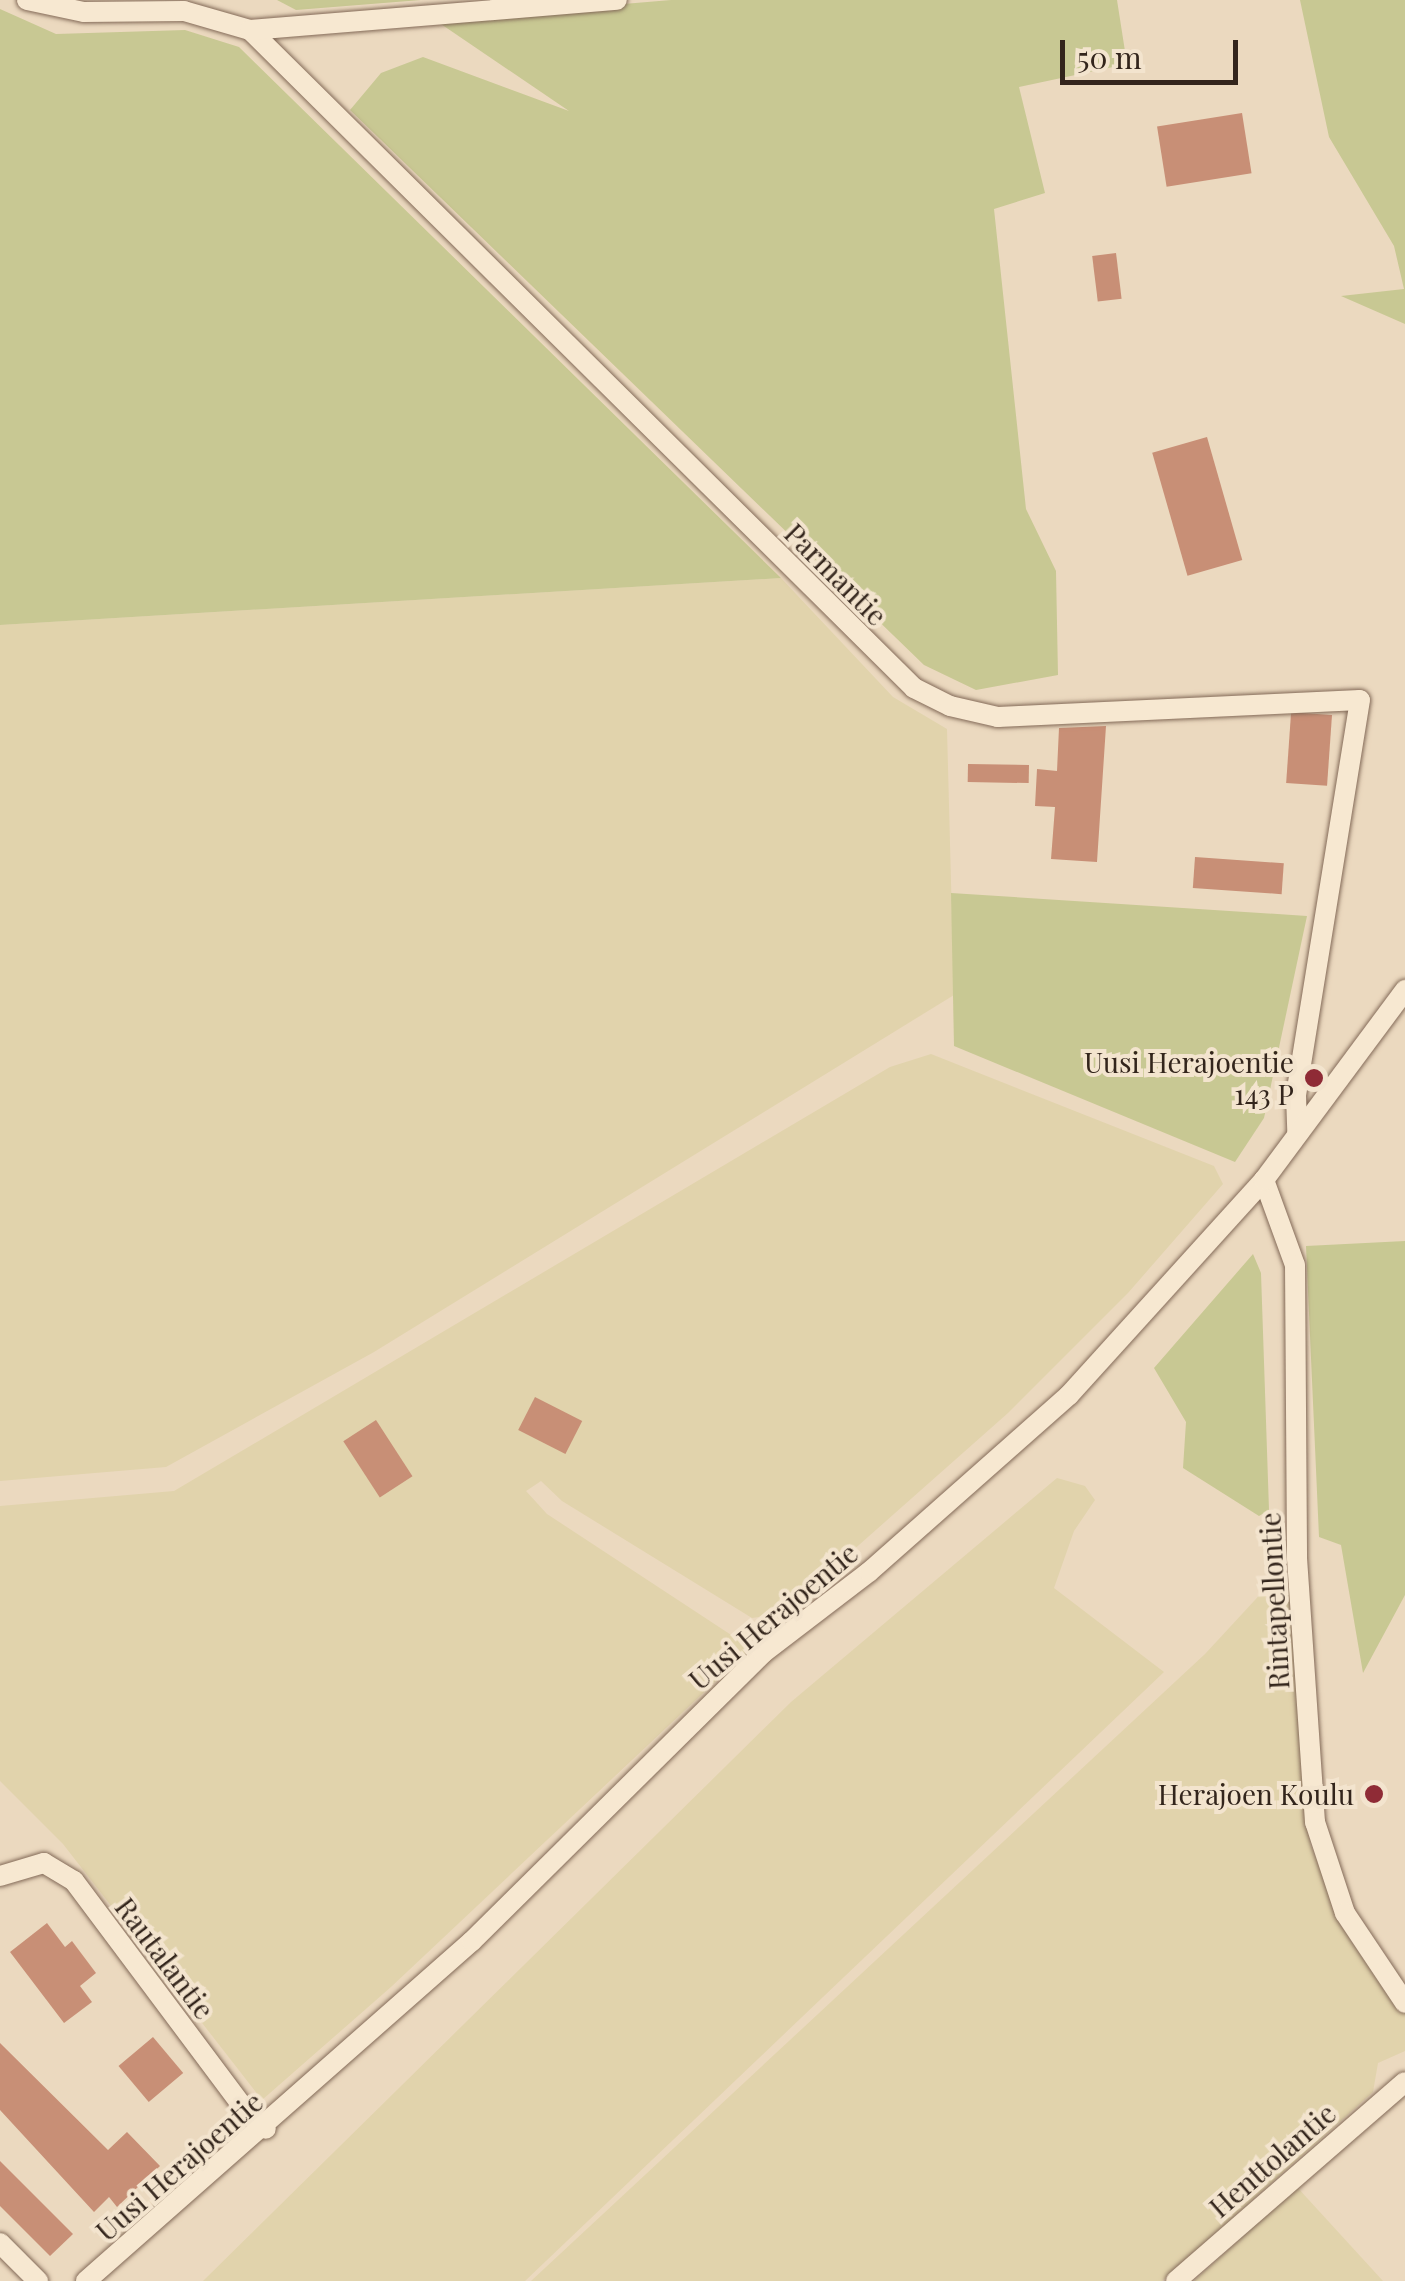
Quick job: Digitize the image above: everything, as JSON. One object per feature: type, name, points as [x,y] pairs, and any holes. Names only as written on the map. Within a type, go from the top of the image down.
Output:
[{"type":"street","name":"Parmantie","points":[[27,0],[84,12],[184,11],[250,30],[914,688],[950,706],[998,717],[1360,700],[1296,1096],[1297,1133]]},
{"type":"street","points":[[250,30],[617,0]]},
{"type":"street","name":"Uusi Herajoentie","points":[[86,2281],[266,2129],[472,1941],[764,1652],[869,1572],[1068,1395],[1264,1180],[1405,990]]},
{"type":"street","name":"Rintapellontie","points":[[1264,1180],[1296,1265],[1297,1558],[1315,1822],[1345,1913],[1405,2003]]},
{"type":"street","name":"Rautalantie","points":[[0,1876],[44,1863],[74,1882],[241,2104],[266,2129]]},
{"type":"street","name":"Henttolantie","points":[[1176,2281],[1405,2082]]},
{"type":"street","points":[[0,2243],[38,2281]]},
{"type":"shaded area","points":[[781,578],[893,697],[947,729],[954,995],[374,1352],[166,1467],[0,1481],[0,625]]},
{"type":"shaded area","points":[[931,1054],[1214,1166],[1223,1184],[1128,1293],[1008,1413],[781,1614],[752,1618],[562,1501],[541,1481],[526,1491],[547,1514],[751,1648],[391,1987],[262,2100],[63,1844],[0,1781],[0,1506],[174,1491],[890,1067]]},
{"type":"shaded area","points":[[1057,1478],[1085,1486],[1095,1500],[1074,1531],[1054,1588],[1164,1672],[525,2281],[203,2281],[791,1702]]},
{"type":"shaded area","points":[[1267,1587],[1292,1592],[1310,1844],[1350,1940],[1405,2003],[1405,2051],[1378,2063],[1373,2092],[1162,2281],[531,2281],[1205,1654]]},
{"type":"shaded area","points":[[1297,2187],[1383,2281],[1194,2281]]},
{"type":"green space","points":[[277,0],[421,0],[296,10]]},
{"type":"green space","points":[[671,0],[1117,0],[1127,64],[1019,87],[1045,193],[994,209],[1026,509],[1056,571],[1058,675],[976,690],[924,665],[350,110],[381,73],[423,57],[569,111],[435,20]]},
{"type":"green space","points":[[1300,0],[1405,0],[1405,324],[1341,296],[1404,289],[1394,246],[1329,137]]},
{"type":"green space","points":[[0,9],[56,34],[185,30],[239,47],[781,578],[0,625]]},
{"type":"green space","points":[[951,893],[1307,916],[1264,1118],[1235,1162],[954,1046]]},
{"type":"green space","points":[[1405,1241],[1405,1595],[1363,1673],[1341,1545],[1319,1537],[1306,1246]]},
{"type":"green space","points":[[1253,1254],[1261,1273],[1269,1510],[1259,1516],[1183,1468],[1186,1422],[1154,1368]]},
{"type":"building","points":[[1242,113],[1252,173],[1167,187],[1157,126]]},
{"type":"building","points":[[1116,253],[1122,299],[1098,302],[1092,256]]},
{"type":"building","points":[[1207,437],[1242,560],[1187,576],[1152,453]]},
{"type":"building","points":[[1291,712],[1332,715],[1327,786],[1286,783]]},
{"type":"building","points":[[1106,726],[1097,862],[1051,859],[1055,807],[1035,806],[1037,769],[1057,771],[1059,728]]},
{"type":"building","points":[[968,764],[1029,765],[1029,783],[968,782]]},
{"type":"building","points":[[1195,857],[1284,863],[1282,894],[1193,888]]},
{"type":"building","points":[[535,1397],[582,1421],[565,1454],[518,1430]]},
{"type":"building","points":[[376,1420],[412,1476],[380,1497],[343,1441]]},
{"type":"building","points":[[47,1923],[65,1947],[72,1941],[96,1973],[80,1986],[92,2002],[64,2023],[10,1952]]},
{"type":"building","points":[[153,2037],[183,2073],[149,2102],[119,2066]]},
{"type":"building","points":[[0,2043],[108,2150],[127,2132],[160,2166],[117,2207],[109,2197],[94,2212],[0,2110]]},
{"type":"building","points":[[0,2161],[73,2234],[50,2256],[0,2206]]},
{"type":"place","name":"Uusi Herajoentie 143 P","points":[[1314,1078]]},
{"type":"place","name":"Herajoen Koulu","points":[[1374,1794]]}]
